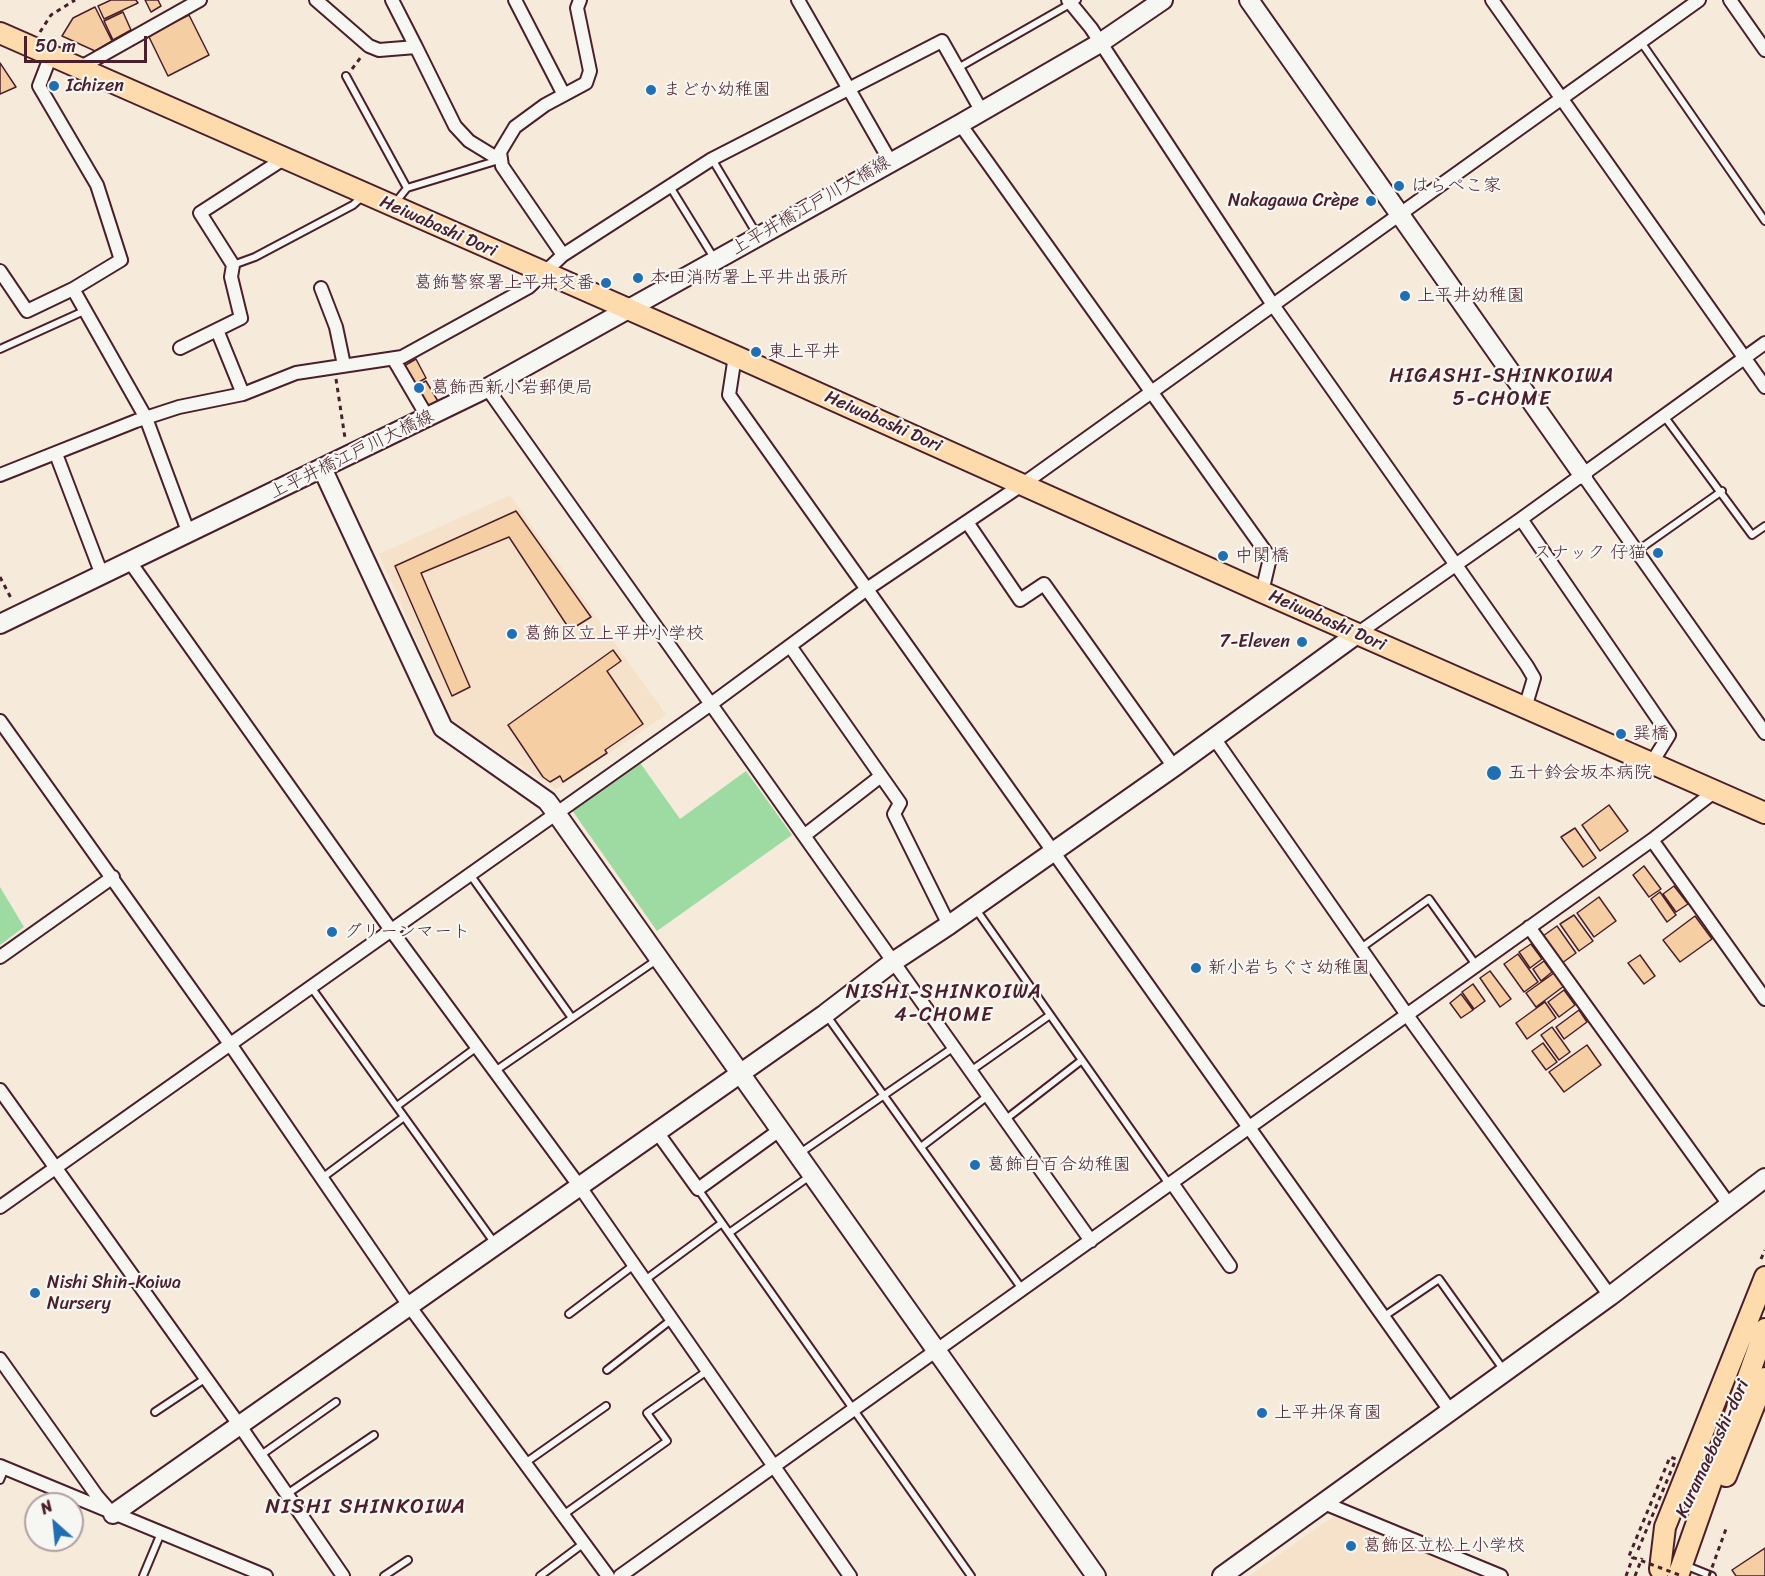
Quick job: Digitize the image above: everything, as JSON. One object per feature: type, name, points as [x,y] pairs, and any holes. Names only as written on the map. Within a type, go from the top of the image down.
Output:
[{"type":"main road","name":"Heiwabashi Dori","points":[[0,33],[1765,813]]},
{"type":"main road","points":[[1684,1574],[1665,1527],[1765,1277]]},
{"type":"main road","name":"Kuramaebashi-dori","points":[[1684,1574],[1702,1466],[1758,1388],[1765,1329]]},
{"type":"main road","points":[[1684,1574],[1755,1413],[1758,1388]]},
{"type":"street","points":[[81,67],[200,0]]},
{"type":"street","points":[[316,0],[369,46],[379,50],[416,47]]},
{"type":"street","points":[[392,0],[455,126],[469,141],[500,160],[563,255]]},
{"type":"street","points":[[514,0],[564,95]]},
{"type":"street","points":[[500,160],[504,142],[515,127],[545,105],[586,83],[590,71],[577,8],[580,0]]},
{"type":"street","points":[[798,0],[890,161]]},
{"type":"street","name":"上平井橋江戸川大橋線","points":[[0,624],[348,458],[487,388],[890,161],[960,124],[1100,43],[1163,0]]},
{"type":"street","points":[[1249,0],[1765,733]]},
{"type":"street","points":[[1492,0],[1765,387]]},
{"type":"street","points":[[0,1207],[711,704],[867,589],[1023,484],[1561,97],[1700,0]]},
{"type":"street","points":[[1730,0],[1765,50]]},
{"type":"street","points":[[1072,1],[1273,305],[1534,678],[1526,708]]},
{"type":"street","points":[[0,475],[179,407],[243,394],[296,373],[402,357],[529,287],[563,255],[712,159],[942,41],[981,110]]},
{"type":"street","points":[[0,271],[27,310],[73,289],[121,260],[97,185],[39,86],[51,55]]},
{"type":"street","points":[[960,124],[1270,558],[1262,592]]},
{"type":"street","points":[[180,348],[242,318],[231,277],[233,265],[200,213],[285,158]]},
{"type":"street","points":[[321,288],[336,327],[339,366]]},
{"type":"street","points":[[73,289],[146,418],[189,534]]},
{"type":"street","points":[[217,330],[243,394]]},
{"type":"street","points":[[113,1514],[410,1307],[740,1071],[825,1014],[892,962],[974,908],[1174,767],[1765,343]]},
{"type":"street","points":[[735,356],[729,395],[1451,1412]]},
{"type":"street","points":[[394,360],[428,418]]},
{"type":"street","points":[[487,388],[1091,1241]]},
{"type":"street","points":[[56,454],[102,575]]},
{"type":"street","points":[[323,470],[443,728],[547,801],[1096,1576]]},
{"type":"street","points":[[1521,519],[1669,735],[1651,764]]},
{"type":"street","points":[[967,522],[1020,600],[1044,584],[1174,767]]},
{"type":"street","points":[[130,562],[391,930],[580,1186],[773,1468],[850,1576]]},
{"type":"street","points":[[790,646],[900,803],[894,814],[949,925]]},
{"type":"street","points":[[0,721],[230,1044],[410,1307],[608,1576]]},
{"type":"street","points":[[1214,738],[1407,1014],[1610,1296]]},
{"type":"street","points":[[805,835],[882,776]]},
{"type":"street","points":[[620,1576],[1652,840],[1714,792]]},
{"type":"street","points":[[1652,840],[1765,999]]},
{"type":"street","points":[[0,957],[113,877]]},
{"type":"street","points":[[1529,927],[1730,1206]]},
{"type":"street","points":[[0,1090],[240,1426],[343,1576]]},
{"type":"street","points":[[657,1132],[698,1189],[781,1130]]},
{"type":"street","points":[[1222,1576],[1610,1296],[1765,1178]]},
{"type":"street","points":[[1171,1184],[1230,1266]]},
{"type":"street","points":[[0,1359],[97,1496],[113,1514]]},
{"type":"street","points":[[2,1471],[266,1576]]},
{"type":"street","points":[[1324,1503],[1502,1576]]},
{"type":"lane","points":[[957,68],[1072,1]]},
{"type":"lane","points":[[1640,42],[1765,221]]},
{"type":"lane","points":[[346,76],[406,188]]},
{"type":"lane","points":[[712,159],[758,236]]},
{"type":"lane","points":[[392,207],[406,188],[500,160]]},
{"type":"lane","points":[[669,185],[715,260]]},
{"type":"lane","points":[[233,265],[255,258],[348,208],[366,194]]},
{"type":"lane","points":[[0,348],[84,311]]},
{"type":"lane","points":[[1664,416],[1722,491],[1752,535],[1765,526]]},
{"type":"lane","points":[[1637,551],[1722,491]]},
{"type":"lane","points":[[469,873],[572,1018]]},
{"type":"lane","points":[[1361,948],[1429,899],[1476,965]]},
{"type":"lane","points":[[974,908],[1171,1184]]},
{"type":"lane","points":[[495,1071],[659,958]]},
{"type":"lane","points":[[310,987],[496,1246]]},
{"type":"lane","points":[[825,1014],[1023,1289]]},
{"type":"lane","points":[[972,1070],[1050,1014]]},
{"type":"lane","points":[[799,1154],[955,1046]]},
{"type":"lane","points":[[396,1106],[477,1047]]},
{"type":"lane","points":[[1006,1119],[1082,1060]]},
{"type":"lane","points":[[921,1147],[989,1095]]},
{"type":"lane","points":[[322,1178],[404,1118]]},
{"type":"lane","points":[[729,1233],[813,1174]]},
{"type":"lane","points":[[698,1189],[971,1576]]},
{"type":"lane","points":[[644,1280],[722,1223]]},
{"type":"lane","points":[[569,1314],[634,1265]]},
{"type":"lane","points":[[1383,1318],[1439,1278],[1505,1372]]},
{"type":"lane","points":[[607,1370],[671,1320]]},
{"type":"lane","points":[[563,1515],[667,1441],[646,1413],[707,1371]]},
{"type":"lane","points":[[155,1412],[206,1378]]},
{"type":"lane","points":[[260,1456],[336,1402]]},
{"type":"lane","points":[[525,1462],[606,1406]]},
{"type":"lane","points":[[287,1494],[375,1435]]},
{"type":"lane","points":[[143,1576],[161,1533]]},
{"type":"lane","points":[[540,1576],[584,1543]]},
{"type":"lane","points":[[384,1576],[408,1560]]},
{"type":"path","points":[[40,32],[51,15],[75,0]]},
{"type":"path","points":[[346,76],[369,46]]},
{"type":"path","points":[[339,366],[348,458]]},
{"type":"path","points":[[0,577],[19,615]]},
{"type":"path","points":[[1645,1553],[1638,1550],[1676,1459],[1670,1457],[1629,1556],[1684,1574],[1726,1526]]},
{"type":"path","points":[[1626,1576],[1633,1557]]},
{"type":"shaded area","name":"葛飾区立上平井小学校","points":[[510,495],[666,715],[556,789],[452,722],[379,554]]},
{"type":"shaded area","name":"葛飾区立松上小学校","points":[[1334,1516],[1487,1576],[1249,1576]]},
{"type":"green space","points":[[636,757],[680,819],[746,771],[792,835],[657,931],[569,806]]},
{"type":"green space","points":[[0,887],[24,927],[0,945]]},
{"type":"building","points":[[111,0],[136,0],[138,3],[104,19],[98,6]]},
{"type":"building","points":[[145,0],[158,0],[161,6],[151,12]]},
{"type":"building","points":[[95,7],[112,41],[95,51],[62,36],[73,18]]},
{"type":"building","points":[[123,12],[131,30],[113,40],[104,21]]},
{"type":"building","points":[[189,15],[209,55],[168,76],[148,35]]},
{"type":"building","points":[[0,63],[16,87],[0,94]]},
{"type":"building","points":[[416,359],[426,378],[414,385],[404,366]]},
{"type":"building","points":[[426,381],[439,403],[428,409],[416,386]]},
{"type":"building","points":[[516,511],[591,617],[570,630],[509,537],[421,573],[470,687],[452,696],[395,566]]},
{"type":"building","points":[[613,650],[621,661],[607,671],[643,724],[605,750],[607,753],[563,782],[560,776],[550,782],[543,777],[508,725]]},
{"type":"building","points":[[1609,805],[1628,831],[1600,851],[1582,825]]},
{"type":"building","points":[[1575,828],[1596,858],[1583,867],[1561,837]]},
{"type":"building","points":[[1644,866],[1661,889],[1649,897],[1633,875]]},
{"type":"building","points":[[1674,886],[1688,904],[1676,912],[1663,894]]},
{"type":"building","points":[[1660,892],[1676,915],[1667,922],[1651,899]]},
{"type":"building","points":[[1599,897],[1616,921],[1594,937],[1577,913]]},
{"type":"building","points":[[1574,915],[1593,941],[1579,951],[1560,924]]},
{"type":"building","points":[[1695,916],[1712,939],[1680,962],[1663,940]]},
{"type":"building","points":[[1557,926],[1576,953],[1562,963],[1543,936]]},
{"type":"building","points":[[1531,944],[1542,959],[1530,968],[1519,952]]},
{"type":"building","points":[[1518,954],[1538,982],[1524,992],[1504,964]]},
{"type":"building","points":[[1640,955],[1655,976],[1644,984],[1628,963]]},
{"type":"building","points":[[1544,961],[1552,972],[1541,981],[1533,969]]},
{"type":"building","points":[[1490,971],[1511,999],[1500,1007],[1480,978]]},
{"type":"building","points":[[1554,973],[1564,986],[1536,1007],[1526,993]]},
{"type":"building","points":[[1473,984],[1485,1001],[1474,1009],[1462,992]]},
{"type":"building","points":[[1564,990],[1575,1005],[1559,1017],[1548,1002]]},
{"type":"building","points":[[1461,994],[1473,1010],[1461,1018],[1450,1003]]},
{"type":"building","points":[[1545,1002],[1556,1018],[1527,1039],[1516,1023]]},
{"type":"building","points":[[1579,1010],[1587,1022],[1564,1039],[1556,1027]]},
{"type":"building","points":[[1552,1027],[1570,1052],[1559,1060],[1541,1035]]},
{"type":"building","points":[[1543,1043],[1557,1062],[1546,1070],[1532,1051]]},
{"type":"building","points":[[1587,1045],[1601,1065],[1564,1092],[1549,1072]]},
{"type":"building","points":[[1765,1548],[1765,1576],[1736,1576],[1732,1570]]},
{"type":"place","name":"Ichizen","points":[[54,86]]},
{"type":"place","name":"まどか幼稚園","points":[[651,90]]},
{"type":"place","name":"はらぺこ家","points":[[1399,186]]},
{"type":"place","name":"Nakagawa Crèpe","points":[[1371,201]]},
{"type":"place","name":"本田消防署上平井出張所","points":[[638,278]]},
{"type":"place","name":"葛飾警察署上平井交番","points":[[606,283]]},
{"type":"place","name":"上平井幼稚園","points":[[1405,296]]},
{"type":"place","name":"東上平井","points":[[756,352]]},
{"type":"place","name":"葛飾西新小岩郵便局","points":[[419,388]]},
{"type":"place","name":"スナック 仔猫","points":[[1658,553]]},
{"type":"place","name":"中関橋","points":[[1223,556]]},
{"type":"place","name":"葛飾区立上平井小学校","points":[[512,634]]},
{"type":"place","name":"7-Eleven","points":[[1302,642]]},
{"type":"place","name":"巽橋","points":[[1621,734]]},
{"type":"place","name":"五十鈴会坂本病院","points":[[1494,773]]},
{"type":"place","name":"グリーンマート","points":[[332,932]]},
{"type":"place","name":"新小岩ちぐさ幼稚園","points":[[1196,968]]},
{"type":"place","name":"葛飾白百合幼稚園","points":[[975,1165]]},
{"type":"place","name":"Nishi Shin-Koiwa Nursery","points":[[35,1293]]},
{"type":"place","name":"上平井保育園","points":[[1262,1413]]},
{"type":"place","name":"葛飾区立松上小学校","points":[[1351,1546]]},
{"type":"district","name":"HIGASHI-SHINKOIWA 5-CHOME","points":[[1502,388]]},
{"type":"district","name":"NISHI-SHINKOIWA 4-CHOME","points":[[944,1004]]},
{"type":"district","name":"NISHI SHINKOIWA","points":[[366,1508]]}]
